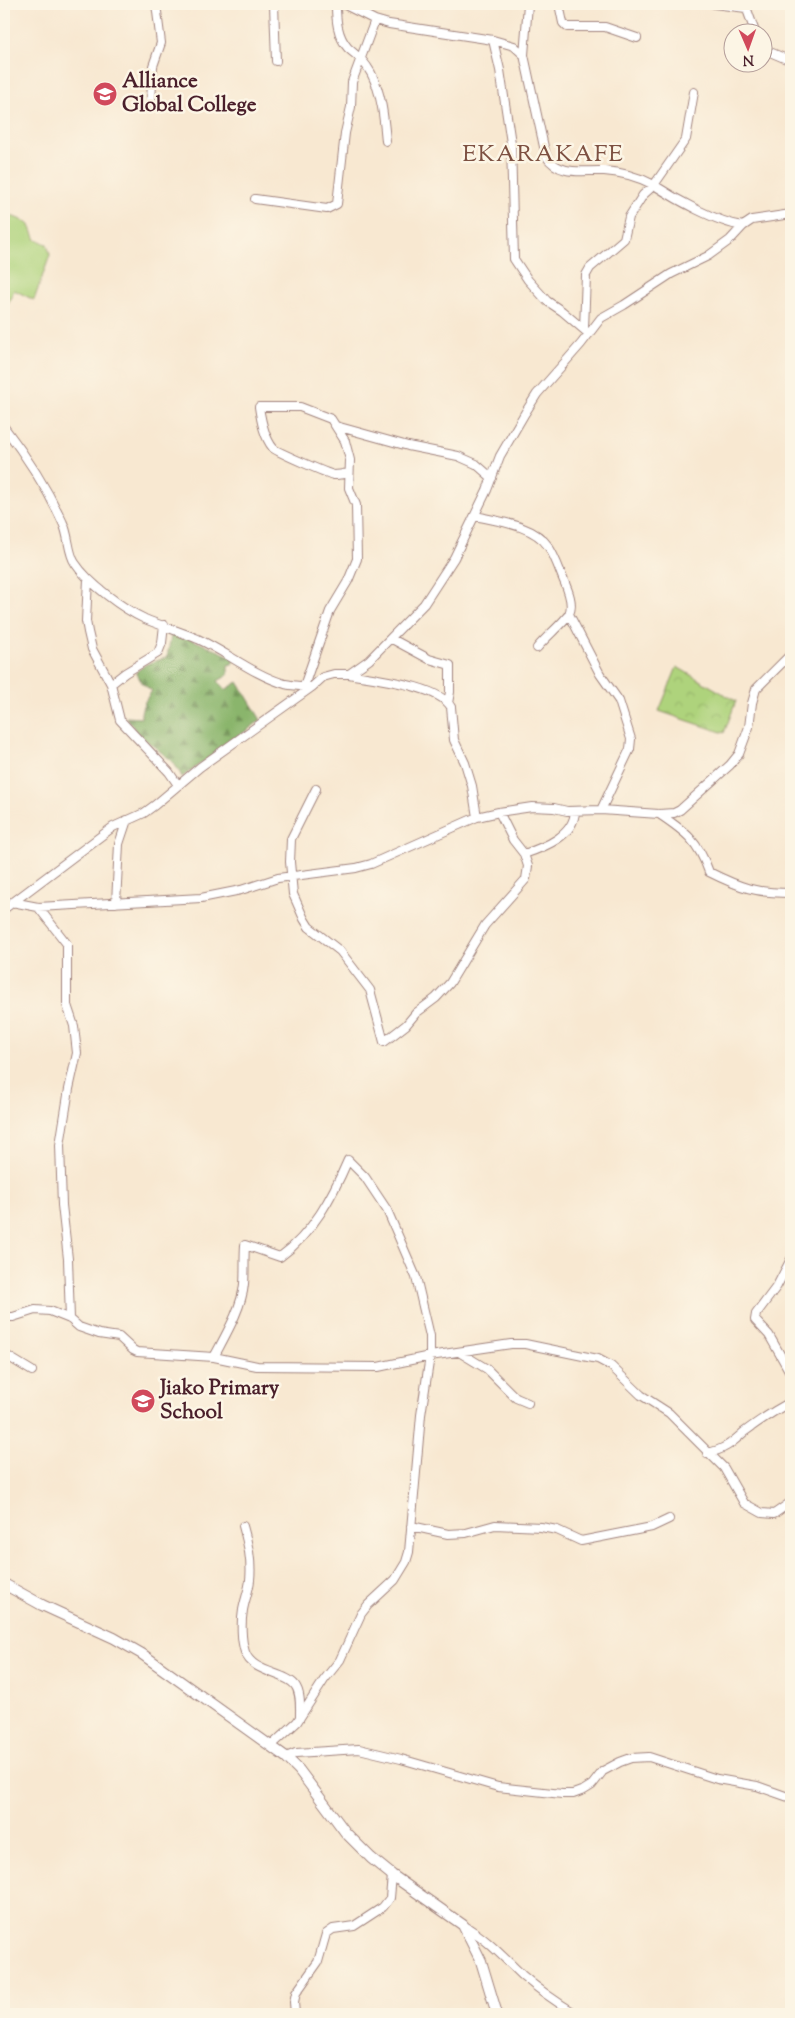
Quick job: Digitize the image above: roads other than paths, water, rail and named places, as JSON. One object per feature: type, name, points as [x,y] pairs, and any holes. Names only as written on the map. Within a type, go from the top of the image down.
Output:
[{"type":"street","points":[[151,101],[153,66],[161,43],[156,4]]},
{"type":"street","points":[[274,4],[276,61]]},
{"type":"street","points":[[336,4],[336,21],[340,34],[347,46],[362,58],[378,90],[386,142]]},
{"type":"street","points":[[343,4],[375,20],[493,40],[514,46],[524,55]]},
{"type":"street","points":[[528,4],[524,55],[546,156],[554,165],[562,170],[606,171],[636,177],[700,211],[731,224],[742,226]]},
{"type":"street","points":[[559,4],[563,23],[567,27],[605,27],[637,38]]},
{"type":"street","points":[[714,4],[745,6],[751,22]]},
{"type":"street","points":[[255,199],[326,209],[337,204],[352,82],[375,20]]},
{"type":"street","points":[[493,40],[500,70],[510,143],[514,259],[528,280],[547,301],[586,332]]},
{"type":"street","points":[[772,53],[791,61]]},
{"type":"street","points":[[586,332],[586,275],[588,271],[624,239],[629,217],[643,195],[654,185],[686,139],[694,92]]},
{"type":"street","points":[[349,674],[369,660],[392,639],[424,604],[436,587],[454,558],[475,516],[500,456],[537,394],[586,332],[601,318],[671,274],[708,256],[730,240],[742,226],[757,218],[791,214]]},
{"type":"street","points":[[308,687],[328,616],[348,582],[357,559],[356,505],[349,488],[349,473],[348,450],[336,426],[326,416],[300,407],[259,407],[262,425],[269,442],[276,451],[325,473],[334,475],[349,473]]},
{"type":"street","points":[[336,426],[408,446],[462,458],[476,464],[492,478]]},
{"type":"street","points":[[4,427],[30,462],[64,525],[70,542],[72,557],[88,579],[108,596],[142,618],[200,640],[273,680],[308,687]]},
{"type":"street","points":[[475,516],[511,523],[534,534],[547,543],[553,554],[570,596],[571,606],[568,614],[537,648]]},
{"type":"street","points":[[88,579],[86,616],[88,632],[92,649],[110,684],[120,720],[169,772],[178,785]]},
{"type":"street","points":[[568,614],[600,674],[619,701],[631,739],[630,749],[601,810]]},
{"type":"street","points":[[110,684],[158,653],[162,643],[164,625]]},
{"type":"street","points":[[392,639],[429,659],[450,665],[448,703]]},
{"type":"street","points":[[12,902],[38,907],[201,898],[228,894],[278,878],[356,868],[372,864],[477,817],[499,812],[538,807],[575,811],[601,810],[659,814],[674,813],[687,806],[734,760],[744,744],[756,689],[791,654]]},
{"type":"street","points":[[4,909],[113,827],[150,809],[200,767],[308,687],[329,675],[349,674],[392,680],[428,691],[448,703],[451,707],[454,740],[470,777],[477,817]]},
{"type":"street","points":[[316,790],[291,839],[290,877],[293,894],[304,919],[340,951],[370,990],[384,1042],[406,1025],[450,983],[485,925],[526,879],[528,866],[524,854],[513,840],[499,812]]},
{"type":"street","points":[[524,854],[547,845],[566,832],[572,824],[575,811]]},
{"type":"street","points":[[659,814],[679,827],[696,843],[709,872],[755,891],[791,893]]},
{"type":"street","points":[[116,903],[119,844],[127,820]]},
{"type":"street","points":[[38,907],[67,944],[67,1006],[76,1036],[77,1053],[64,1122],[60,1164],[68,1259],[70,1320]]},
{"type":"street","points":[[214,1357],[241,1296],[244,1285],[245,1245],[280,1257],[290,1250],[311,1227],[334,1189],[348,1160],[365,1177],[383,1201],[416,1278],[430,1336],[430,1356],[421,1415],[408,1558],[395,1580],[368,1604],[361,1614],[340,1660],[296,1722],[272,1745]]},
{"type":"street","points":[[791,1259],[777,1286],[756,1314],[755,1320],[768,1335],[791,1374]]},
{"type":"street","points":[[4,1317],[42,1309],[70,1320],[79,1327],[89,1331],[119,1337],[136,1352],[214,1357],[257,1366],[385,1367],[430,1356],[519,1344],[598,1359],[611,1366],[641,1395],[669,1413],[724,1468],[733,1480],[741,1500],[750,1508],[774,1514],[791,1502]]},
{"type":"street","points":[[459,1352],[487,1370],[516,1398],[528,1403]]},
{"type":"street","points":[[4,1354],[32,1371]]},
{"type":"street","points":[[707,1453],[722,1450],[731,1445],[758,1423],[791,1402]]},
{"type":"street","points":[[411,1526],[448,1534],[466,1533],[495,1525],[541,1527],[557,1530],[581,1541],[652,1527],[670,1519]]},
{"type":"street","points":[[243,1526],[250,1548],[251,1578],[243,1610],[244,1651],[248,1659],[258,1666],[294,1683],[298,1691],[300,1716]]},
{"type":"street","points":[[4,1584],[42,1605],[114,1638],[142,1654],[272,1745],[299,1770],[346,1832],[370,1858],[463,1924],[492,1946],[523,1975],[576,2014]]},
{"type":"street","points":[[286,1757],[296,1753],[359,1749],[498,1787],[562,1794],[573,1794],[584,1790],[603,1771],[620,1762],[631,1758],[650,1757],[717,1779],[757,1786],[791,1798]]},
{"type":"street","points":[[295,2014],[295,1997],[318,1962],[326,1934],[333,1929],[354,1926],[383,1907],[390,1898],[392,1875]]},
{"type":"street","points":[[463,1924],[481,1961],[497,2014]]},
{"type":"place","name":"Alliance Global College","points":[[105,94]]},
{"type":"place","name":"Jiako Primary School","points":[[143,1401]]},
{"type":"district","name":"EKARAKAFE","points":[[543,155]]}]
